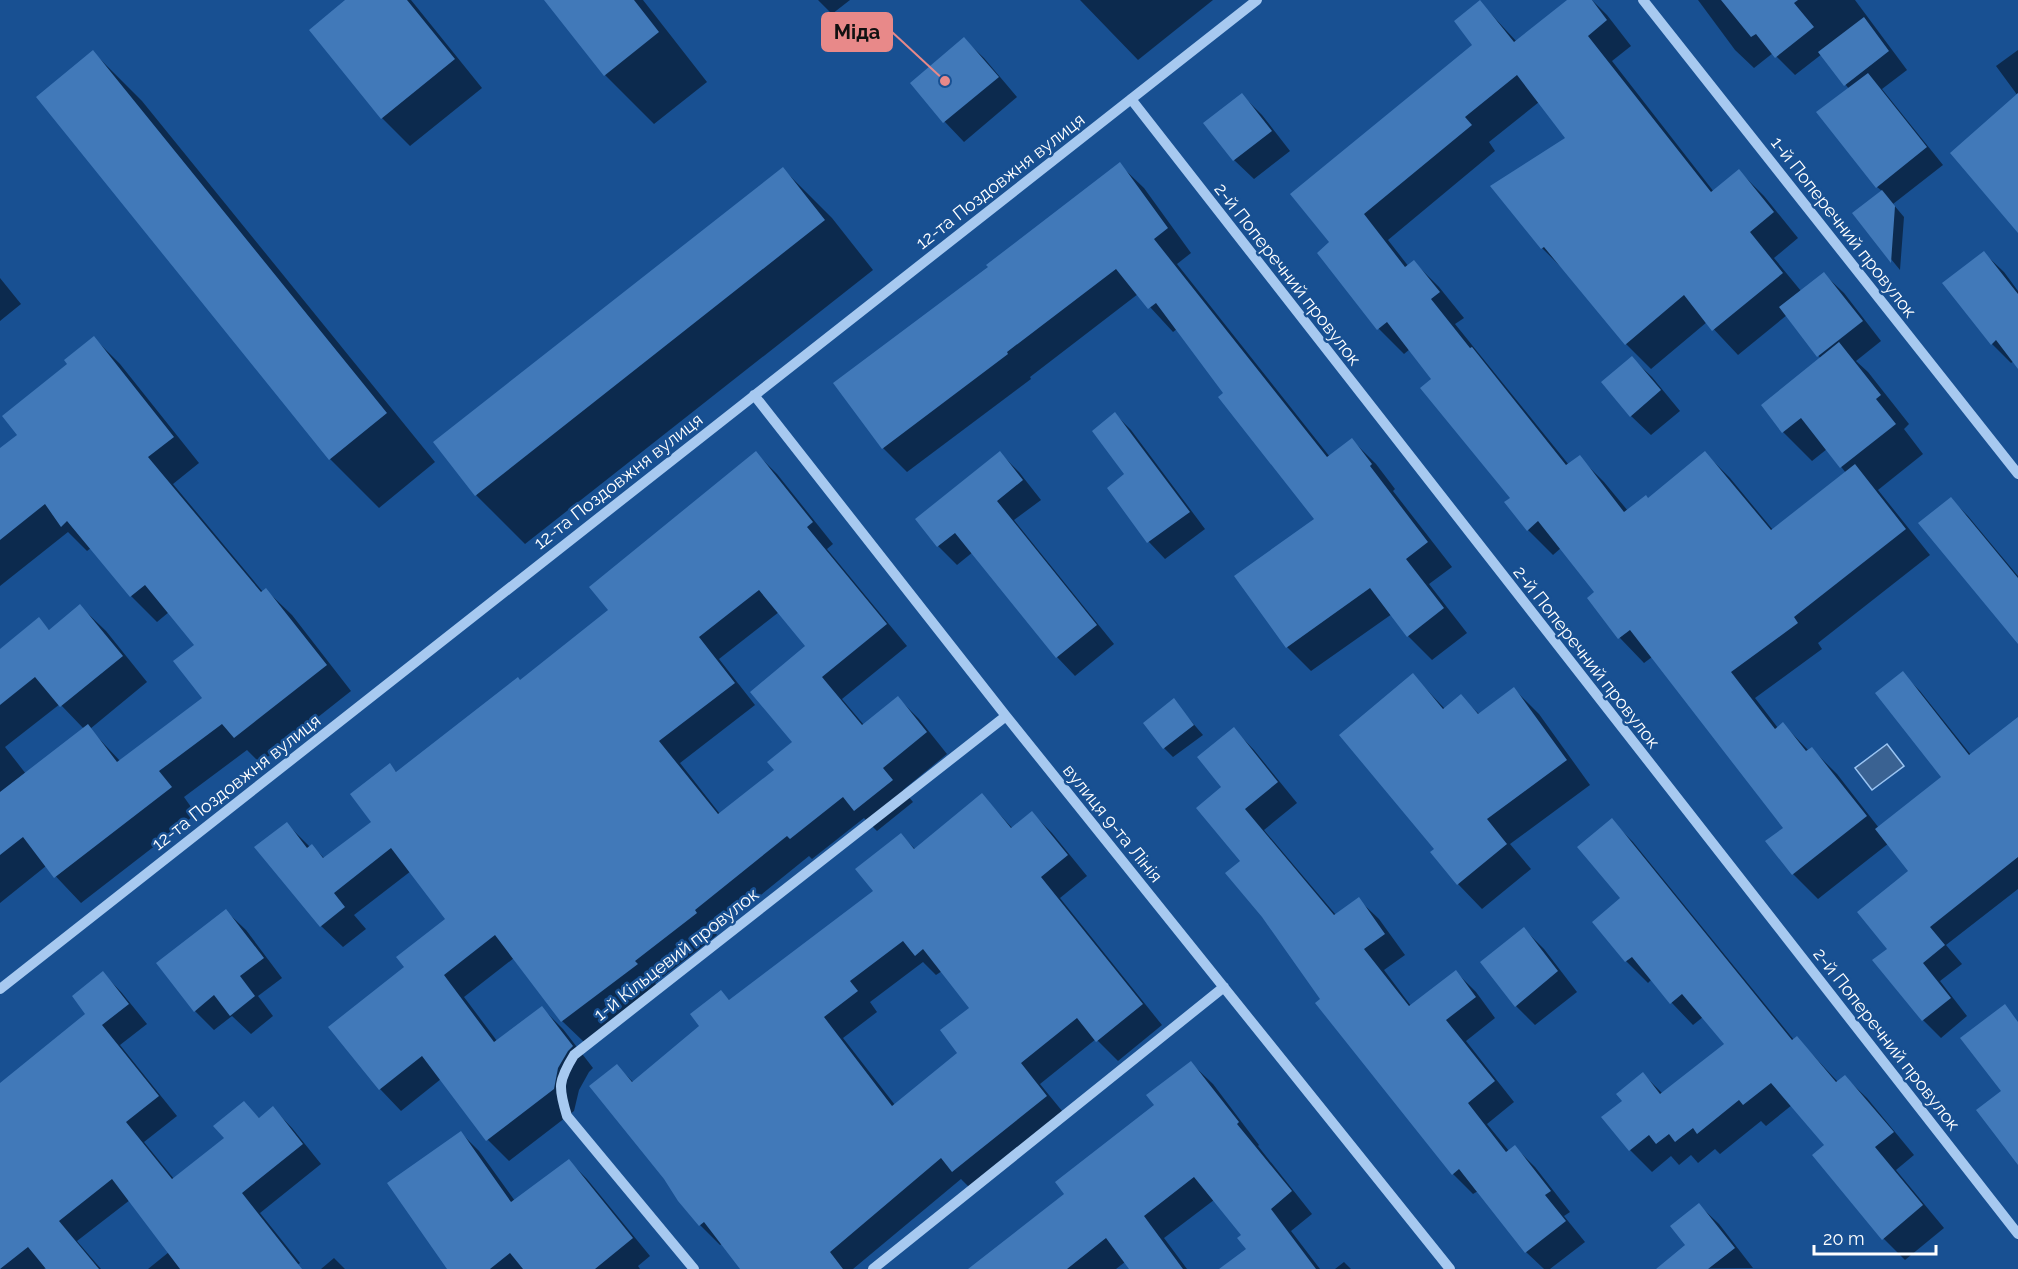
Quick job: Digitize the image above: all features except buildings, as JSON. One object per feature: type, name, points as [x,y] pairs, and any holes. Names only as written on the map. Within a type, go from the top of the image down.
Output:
[{"type":"street","name":"12-та Поздовжня вулиця","points":[[0,989],[1257,0]]},
{"type":"street","name":"1-й Поперечний провулок","points":[[1643,0],[2018,474]]},
{"type":"street","name":"2-й Поперечний провулок","points":[[1131,99],[2018,1234]]},
{"type":"street","name":"вулиця 9-та Лінія","points":[[754,395],[1006,716],[1450,1269]]},
{"type":"street","name":"1-й Кільцевий провулок","points":[[694,1269],[567,1116],[561,1094],[562,1075],[574,1055],[1006,716]]},
{"type":"street","points":[[873,1269],[1224,987]]},
{"type":"water","points":[[1887,744],[1904,766],[1872,790],[1855,768]]},
{"type":"place","name":"Міда","points":[[945,81]]}]
